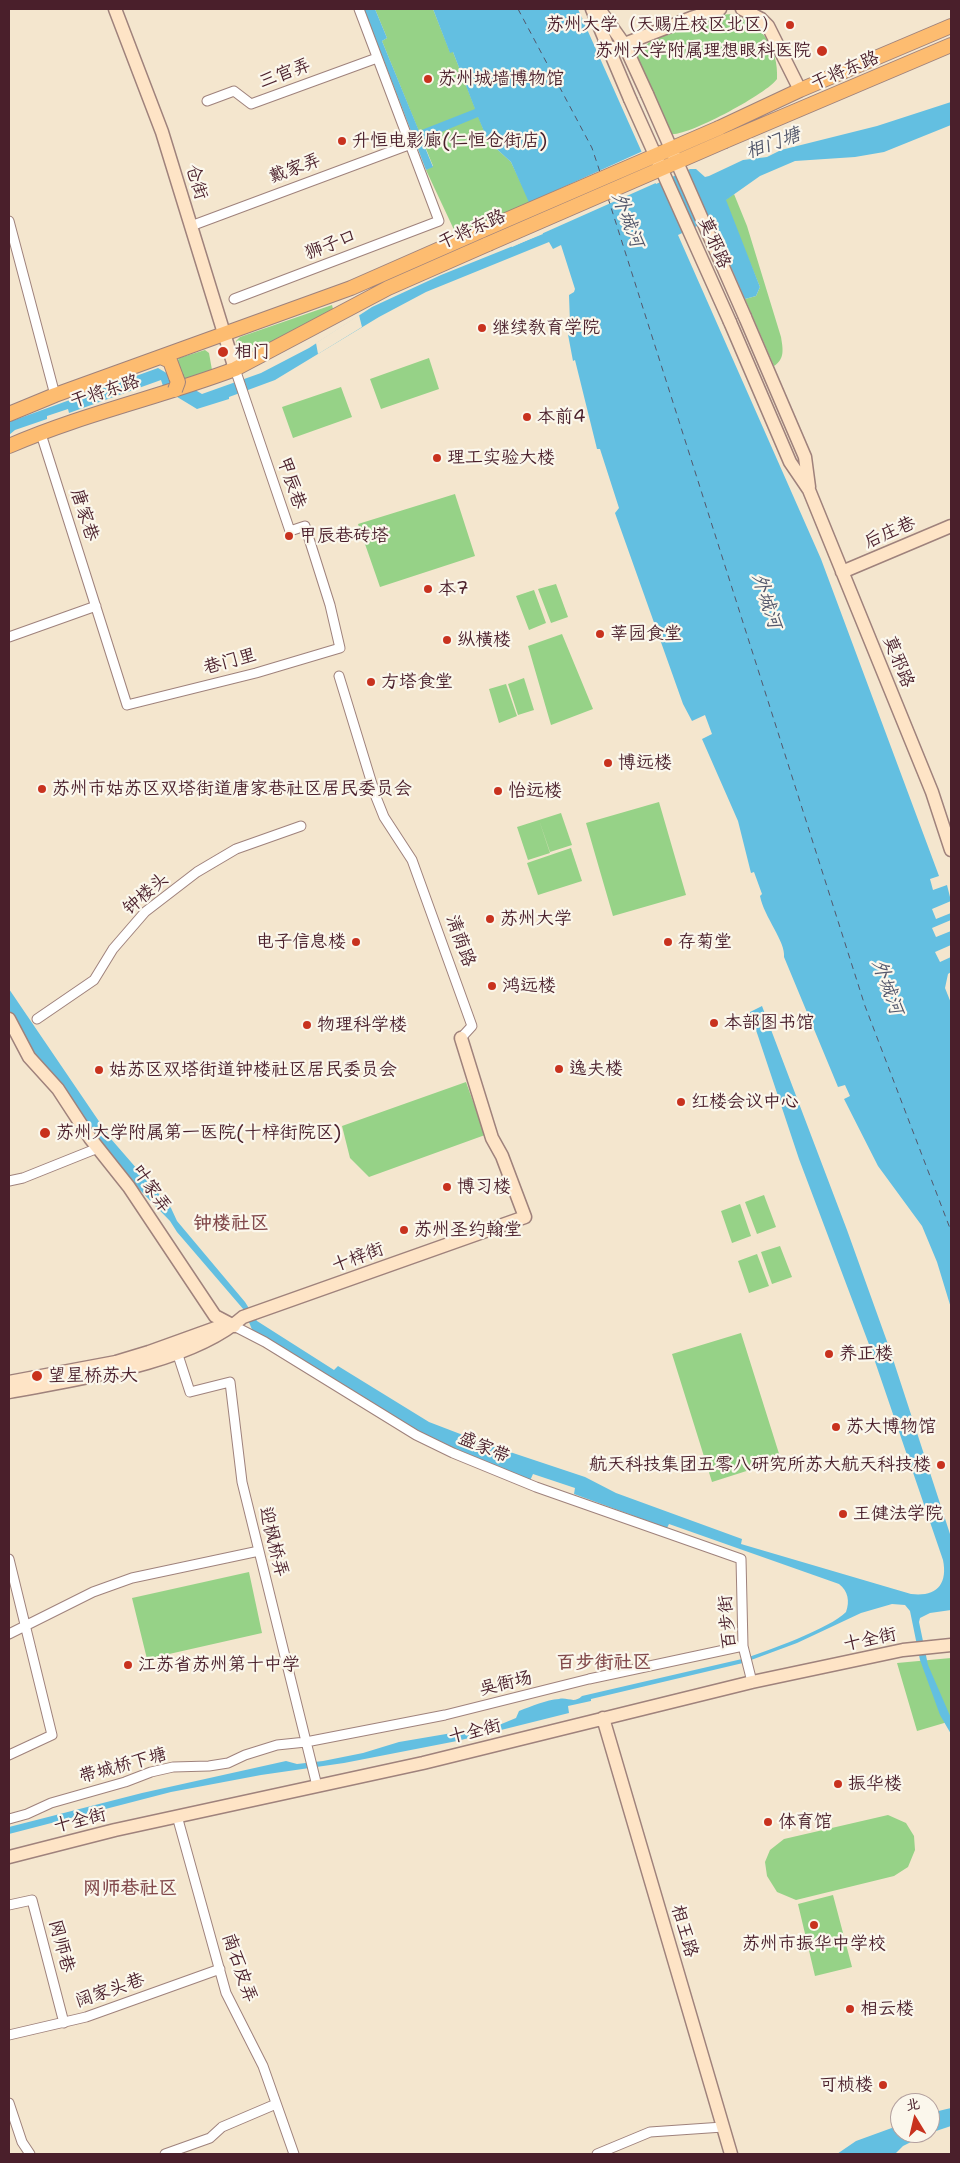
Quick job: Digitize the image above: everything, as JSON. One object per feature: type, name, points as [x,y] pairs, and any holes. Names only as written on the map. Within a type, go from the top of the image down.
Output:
[{"type":"main road","name":"仓街","points":[[115,9],[162,132],[237,373]]},
{"type":"main road","name":"莫邪路","points":[[592,9],[790,462],[809,490],[932,792],[951,850]]},
{"type":"main road","name":"莫邪路","points":[[599,9],[624,44],[745,317],[805,457],[809,490]]},
{"type":"main road","points":[[609,50],[691,18],[720,9]]},
{"type":"main road","points":[[742,9],[763,14],[800,90]]},
{"type":"main road","name":"干将东路","points":[[9,414],[55,395],[370,280],[719,128],[800,90],[951,26]]},
{"type":"main road","name":"干将东路","points":[[9,446],[171,387],[237,373],[388,288],[951,45]]},
{"type":"main road","points":[[161,357],[170,361],[171,387]]},
{"type":"main road","name":"后庄巷","points":[[842,572],[951,526]]},
{"type":"main road","name":"叶家弄","points":[[9,1019],[28,1058],[58,1089],[98,1148],[129,1187],[215,1316],[244,1319]]},
{"type":"main road","name":"清荫路","points":[[461,1038],[492,1138],[502,1156],[525,1217]]},
{"type":"main road","name":"十梓街","points":[[9,1382],[116,1362],[149,1352],[525,1217]]},
{"type":"main road","name":"十梓街","points":[[9,1392],[110,1372],[177,1352],[216,1336],[244,1319]]},
{"type":"main road","name":"十全街","points":[[9,1857],[177,1816],[423,1763],[752,1682],[920,1648],[951,1645]]},
{"type":"main road","name":"相王路","points":[[603,1718],[731,2154]]},
{"type":"street","points":[[359,9],[411,144]]},
{"type":"street","name":"三官弄","points":[[207,101],[234,91],[251,104],[377,58]]},
{"type":"street","name":"戴家弄","points":[[191,226],[411,144]]},
{"type":"street","name":"狮子口","points":[[234,299],[440,221],[411,144]]},
{"type":"street","points":[[9,221],[55,395]]},
{"type":"street","name":"甲辰巷","points":[[237,373],[290,531],[305,526],[330,606],[340,648]]},
{"type":"street","name":"唐家巷","points":[[41,434],[127,705]]},
{"type":"street","points":[[9,637],[96,606]]},
{"type":"street","name":"巷门里","points":[[127,705],[256,673],[340,648]]},
{"type":"street","name":"清荫路","points":[[339,676],[376,797],[384,818],[412,860],[472,1026],[461,1038]]},
{"type":"street","name":"钟楼头","points":[[37,1019],[94,980],[113,949],[146,912],[197,872],[236,849],[301,826]]},
{"type":"street","points":[[9,1181],[23,1178],[98,1148]]},
{"type":"street","name":"盛家带","points":[[244,1319],[265,1342],[416,1435],[453,1453],[536,1488],[741,1559]]},
{"type":"street","name":"迎枫桥弄","points":[[177,1352],[190,1392],[230,1382],[242,1482],[317,1786]]},
{"type":"street","points":[[9,1634],[93,1592],[132,1578],[259,1551]]},
{"type":"street","points":[[9,1558],[52,1735],[9,1756]]},
{"type":"street","name":"百步街","points":[[741,1559],[745,1650],[752,1682]]},
{"type":"street","name":"吴衙场","points":[[306,1742],[445,1715],[589,1679],[745,1650]]},
{"type":"street","name":"带城桥下塘","points":[[9,1819],[27,1814],[51,1802],[125,1782],[151,1772],[173,1767],[209,1766],[228,1763],[245,1755],[277,1745],[306,1742]]},
{"type":"street","name":"南石皮弄","points":[[177,1816],[226,1993],[263,2066],[294,2154]]},
{"type":"street","name":"网师巷","points":[[9,1905],[32,1900],[64,2023]]},
{"type":"street","name":"阔家头巷","points":[[9,2035],[86,2018],[220,1969]]},
{"type":"street","points":[[9,2103],[22,2142],[30,2154]]},
{"type":"street","points":[[165,2154],[210,2138],[222,2127],[276,2104]]},
{"type":"street","points":[[597,2154],[650,2132],[723,2127]]},
{"type":"green space","points":[[375,9],[433,9],[450,52],[453,52],[488,141],[511,162],[530,202],[456,234],[426,170],[433,166],[382,41],[387,38]]},
{"type":"green space","points":[[731,14],[751,23],[766,38],[775,57],[777,79],[771,86],[727,113],[693,129],[671,134],[668,131],[637,58],[641,50],[649,43],[672,31],[720,15]]},
{"type":"green space","points":[[734,194],[747,226],[781,337],[782,357],[774,366],[745,299],[756,296],[760,287],[725,203],[725,200]]},
{"type":"green space","points":[[332,305],[333,309],[289,334],[241,357],[239,356],[236,341],[240,337]]},
{"type":"green space","points":[[205,350],[209,353],[212,370],[185,379],[181,377],[177,362],[179,358]]},
{"type":"green space","points":[[429,358],[439,389],[381,409],[370,379]]},
{"type":"green space","points":[[341,387],[352,417],[293,438],[282,407]]},
{"type":"green space","points":[[455,494],[475,556],[380,587],[358,524]]},
{"type":"green space","points":[[556,584],[568,617],[551,623],[538,589]]},
{"type":"green space","points":[[534,590],[546,623],[529,630],[516,596]]},
{"type":"green space","points":[[562,634],[593,709],[551,725],[528,646]]},
{"type":"green space","points":[[524,678],[534,710],[518,715],[508,684]]},
{"type":"green space","points":[[506,684],[517,716],[499,723],[489,689]]},
{"type":"green space","points":[[659,802],[686,895],[613,916],[586,823]]},
{"type":"green space","points":[[561,813],[572,845],[550,852],[539,820]]},
{"type":"green space","points":[[539,820],[550,853],[528,860],[517,827]]},
{"type":"green space","points":[[571,848],[582,881],[538,895],[527,863]]},
{"type":"green space","points":[[466,1082],[485,1135],[369,1177],[350,1158],[342,1126]]},
{"type":"green space","points":[[764,1195],[776,1227],[757,1234],[745,1202]]},
{"type":"green space","points":[[740,1204],[751,1236],[732,1243],[721,1211]]},
{"type":"green space","points":[[780,1246],[792,1277],[772,1284],[761,1252]]},
{"type":"green space","points":[[757,1254],[769,1286],[749,1293],[738,1261]]},
{"type":"green space","points":[[741,1333],[781,1460],[712,1482],[672,1354]]},
{"type":"green space","points":[[249,1572],[262,1633],[147,1659],[132,1598]]},
{"type":"green space","points":[[951,1658],[951,1721],[917,1731],[897,1663]]},
{"type":"green space","points":[[888,1815],[906,1823],[914,1836],[915,1850],[908,1867],[894,1876],[796,1900],[777,1892],[767,1876],[765,1862],[770,1850],[784,1839]]},
{"type":"green space","points":[[833,1895],[852,1967],[815,1976],[798,1904]]},
{"type":"water","name":"外城河","points":[[364,9],[375,9],[387,38],[382,41],[419,131],[475,109],[453,52],[450,53],[433,9],[578,9],[656,184],[690,169],[696,169],[705,177],[709,176],[743,160],[767,157],[781,150],[877,126],[951,102],[951,125],[884,152],[855,157],[795,161],[760,176],[726,200],[760,287],[756,296],[745,299],[710,220],[678,235],[821,559],[939,876],[930,879],[933,890],[947,885],[951,901],[932,909],[936,919],[951,913],[951,920],[932,928],[936,937],[951,931],[951,945],[935,952],[940,962],[951,957],[951,972],[948,974],[945,988],[951,1003],[951,1308],[937,1262],[922,1226],[878,1166],[844,1099],[850,1096],[845,1085],[838,1087],[784,957],[782,944],[762,904],[760,896],[762,894],[754,872],[751,873],[738,821],[702,739],[712,734],[705,715],[692,721],[683,704],[615,513],[619,508],[600,449],[597,449],[575,360],[573,361],[566,324],[570,323],[569,295],[575,289],[561,245],[553,249],[549,242],[426,292],[379,317],[275,380],[229,397],[229,399],[197,409],[164,389],[161,380],[69,413],[68,409],[47,416],[47,419],[15,430],[9,435],[9,422],[158,368],[202,394],[261,373],[309,348],[372,307],[441,275],[543,234],[511,162],[488,141],[478,117],[422,140],[433,167],[426,170]]},
{"type":"water","points":[[9,989],[111,1139],[171,1208],[177,1221],[245,1302],[257,1321],[334,1370],[338,1366],[429,1422],[489,1445],[585,1477],[616,1493],[742,1539],[741,1544],[911,1594],[927,1593],[938,1588],[942,1583],[944,1576],[943,1560],[870,1347],[799,1159],[750,1012],[762,1006],[889,1347],[950,1534],[951,1610],[930,1613],[920,1618],[919,1622],[928,1665],[951,1718],[951,1734],[940,1715],[920,1660],[910,1611],[905,1605],[892,1604],[861,1613],[797,1643],[743,1663],[591,1699],[591,1701],[568,1706],[569,1713],[457,1741],[344,1763],[261,1775],[171,1792],[9,1834],[9,1827],[142,1793],[286,1761],[297,1764],[323,1761],[363,1753],[399,1742],[499,1725],[516,1718],[519,1711],[544,1702],[562,1699],[576,1700],[582,1696],[742,1659],[827,1625],[846,1612],[848,1600],[846,1593],[839,1584],[669,1524],[667,1528],[574,1494],[575,1488],[533,1474],[529,1483],[506,1474],[506,1470],[433,1439],[343,1387],[279,1345],[253,1332],[244,1310],[177,1232],[170,1221],[105,1154],[51,1072],[32,1052],[9,1015]]},
{"type":"water","points":[[951,2108],[951,2126],[940,2130],[940,2111]]},
{"type":"water","points":[[890,2129],[890,2143],[909,2143],[895,2154],[837,2154],[856,2141]]},
{"type":"pier","points":[[643,151],[657,180],[689,166],[694,166],[512,247],[511,245],[540,232],[528,203]]},
{"type":"pier","points":[[359,315],[362,327],[318,354],[316,343]]},
{"type":"ferry route","points":[[518,9],[592,148],[600,172]]},
{"type":"ferry route","points":[[608,198],[865,1006],[951,1231]]},
{"type":"place","name":"苏州大学（天赐庄校区北区）","points":[[790,25]]},
{"type":"place","name":"苏州大学附属理想眼科医院","points":[[822,51]]},
{"type":"place","name":"苏州城墙博物馆","points":[[428,79]]},
{"type":"place","name":"升恒电影廊(仁恒仓街店)","points":[[342,141]]},
{"type":"place","name":"继续教育学院","points":[[482,328]]},
{"type":"place","name":"相门","points":[[223,352]]},
{"type":"place","name":"本前4","points":[[527,417]]},
{"type":"place","name":"理工实验大楼","points":[[437,458]]},
{"type":"place","name":"甲辰巷砖塔","points":[[289,536]]},
{"type":"place","name":"本7","points":[[428,589]]},
{"type":"place","name":"莘园食堂","points":[[600,634]]},
{"type":"place","name":"纵横楼","points":[[447,640]]},
{"type":"place","name":"方塔食堂","points":[[371,682]]},
{"type":"place","name":"博远楼","points":[[608,763]]},
{"type":"place","name":"苏州市姑苏区双塔街道唐家巷社区居民委员会","points":[[42,789]]},
{"type":"place","name":"怡远楼","points":[[498,791]]},
{"type":"place","name":"苏州大学","points":[[490,919]]},
{"type":"place","name":"电子信息楼","points":[[356,942]]},
{"type":"place","name":"存菊堂","points":[[668,942]]},
{"type":"place","name":"鸿远楼","points":[[492,986]]},
{"type":"place","name":"本部图书馆","points":[[714,1023]]},
{"type":"place","name":"物理科学楼","points":[[307,1025]]},
{"type":"place","name":"逸夫楼","points":[[559,1069]]},
{"type":"place","name":"姑苏区双塔街道钟楼社区居民委员会","points":[[99,1070]]},
{"type":"place","name":"红楼会议中心","points":[[681,1102]]},
{"type":"place","name":"苏州大学附属第一医院(十梓街院区)","points":[[45,1133]]},
{"type":"place","name":"博习楼","points":[[447,1187]]},
{"type":"place","name":"苏州圣约翰堂","points":[[404,1230]]},
{"type":"place","name":"养正楼","points":[[829,1354]]},
{"type":"place","name":"望星桥苏大","points":[[37,1376]]},
{"type":"place","name":"苏大博物馆","points":[[836,1427]]},
{"type":"place","name":"航天科技集团五零八研究所苏大航天科技楼","points":[[941,1465]]},
{"type":"place","name":"王健法学院","points":[[843,1514]]},
{"type":"place","name":"江苏省苏州第十中学","points":[[128,1665]]},
{"type":"place","name":"振华楼","points":[[838,1784]]},
{"type":"place","name":"体育馆","points":[[768,1822]]},
{"type":"place","name":"苏州市振华中学校","points":[[814,1925]]},
{"type":"place","name":"相云楼","points":[[850,2009]]},
{"type":"place","name":"可桢楼","points":[[883,2085]]},
{"type":"district","name":"钟楼社区","points":[[231,1224]]},
{"type":"district","name":"百步街社区","points":[[604,1663]]},
{"type":"district","name":"网师巷社区","points":[[130,1889]]},
{"type":"water label","name":"相门塘","points":[[773,144]]}]
